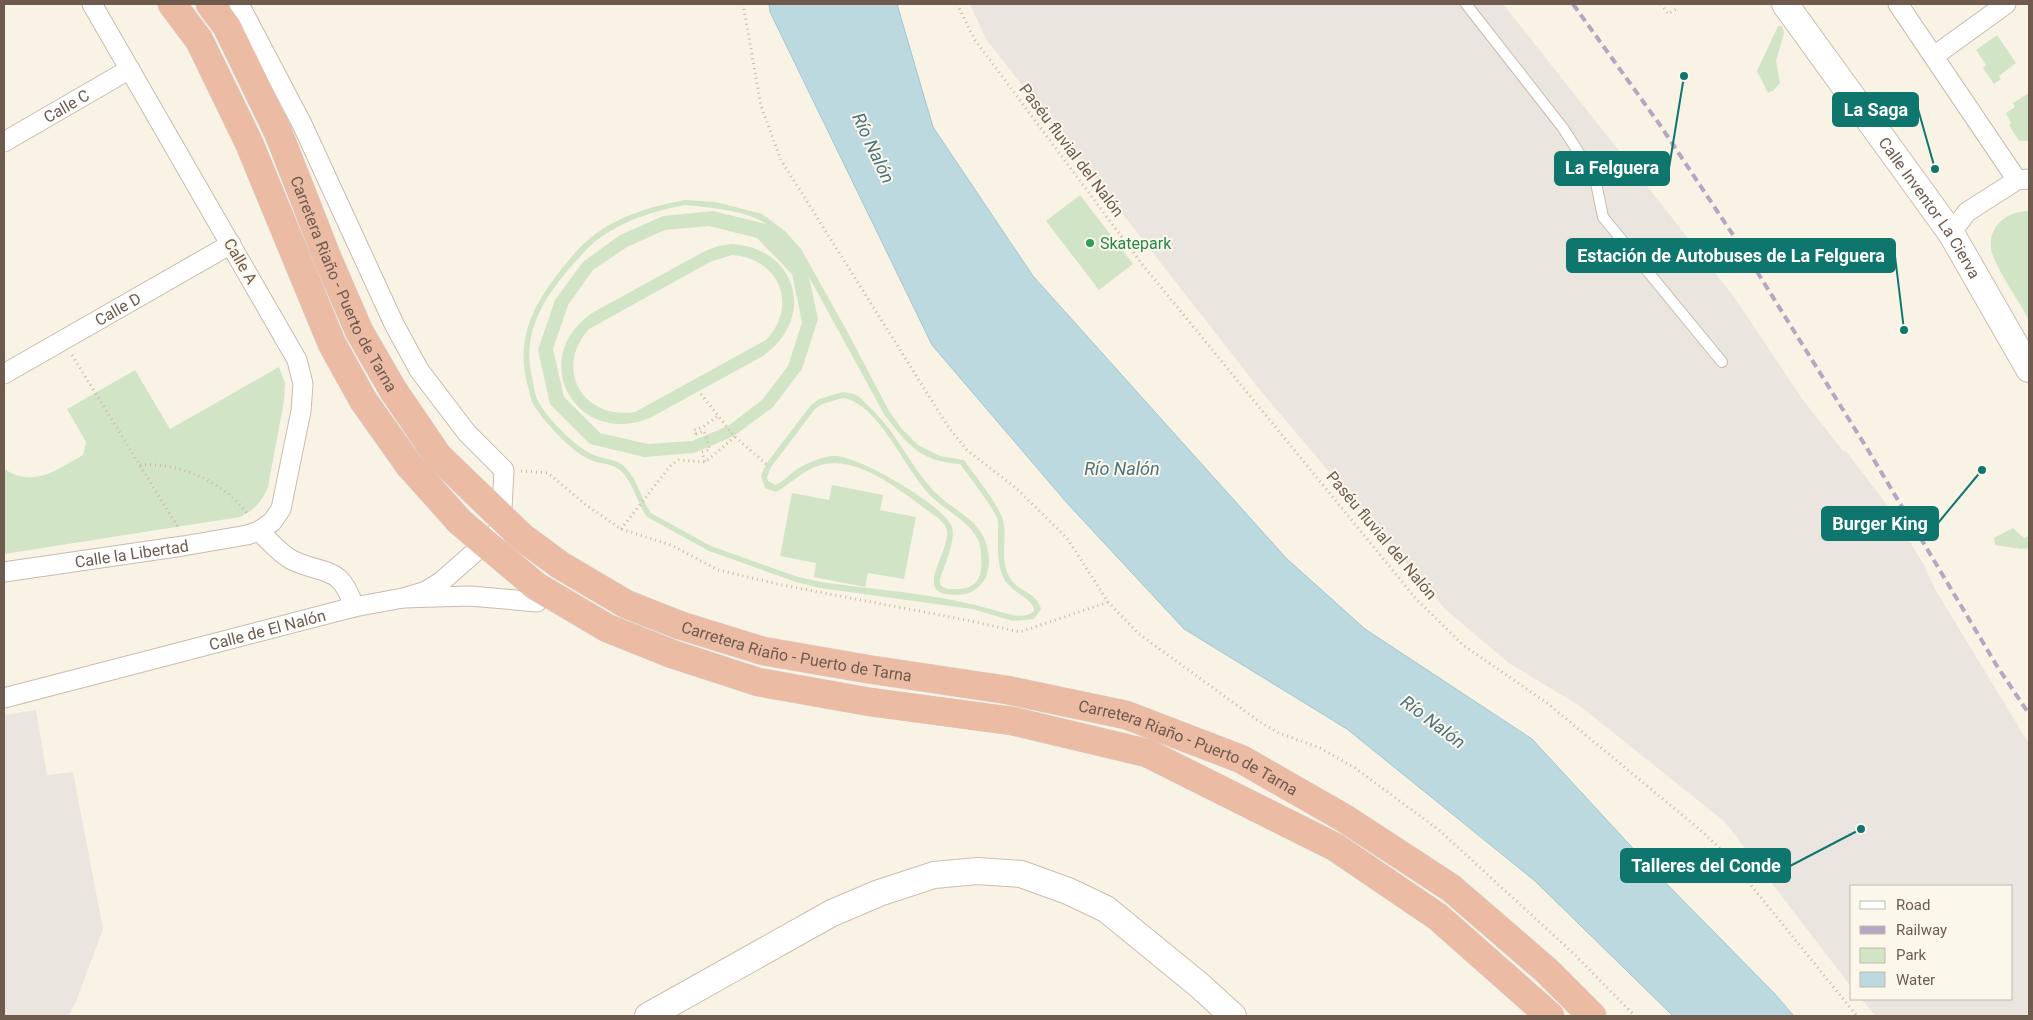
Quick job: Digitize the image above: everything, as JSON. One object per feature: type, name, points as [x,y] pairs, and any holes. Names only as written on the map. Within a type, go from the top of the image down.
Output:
[{"type":"highway","name":"Carretera Riaño - Puerto de Tarna","points":[[172,4],[199,40],[212,66],[249,143],[332,344],[363,400],[409,465],[460,522],[536,586],[607,628],[672,654],[758,682],[870,702],[1012,721],[1147,754],[1335,847],[1438,917],[1550,1016]]},
{"type":"highway","name":"Carretera Riaño - Puerto de Tarna","points":[[210,4],[227,27],[278,132],[327,257],[359,331],[393,390],[438,456],[522,537],[560,565],[626,604],[679,625],[763,651],[1007,690],[1126,715],[1241,759],[1344,818],[1451,888],[1546,970],[1592,1016]]},
{"type":"main road","name":"Calle Inventor La Cierva","points":[[1785,4],[1951,233],[2029,369]]},
{"type":"main road","points":[[648,1016],[832,913],[879,893],[934,875],[978,871],[1021,874],[1068,891],[1106,909],[1199,985],[1233,1016]]},
{"type":"street","name":"Calle A","points":[[92,4],[297,360],[303,384],[300,411],[280,509],[272,522],[259,531]]},
{"type":"street","points":[[239,4],[302,124],[394,324],[419,370],[467,433],[504,470],[501,528],[442,581],[426,591],[403,598]]},
{"type":"street","points":[[1898,4],[2023,179],[1967,212],[1951,233]]},
{"type":"street","points":[[1934,56],[2006,4]]},
{"type":"street","name":"Calle C","points":[[4,142],[130,69]]},
{"type":"street","name":"Calle D","points":[[4,374],[231,244]]},
{"type":"street","points":[[259,531],[290,559],[332,574],[344,583],[354,607]]},
{"type":"street","name":"Calle la Libertad","points":[[4,572],[184,546],[259,531]]},
{"type":"street","name":"Calle de El Nalón","points":[[4,698],[354,607],[403,598],[470,596],[537,602]]},
{"type":"lane","points":[[1466,4],[1563,128],[1595,178],[1603,217],[1722,362]]},
{"type":"path","points":[[743,4],[761,106],[781,160],[949,428],[968,450],[1016,488],[1067,538],[1108,602],[1139,634],[1260,722],[1279,733],[1320,748],[1355,768],[1439,830],[1574,954],[1636,1016]]},
{"type":"path","name":"Paséu fluvial del Nalón","points":[[956,4],[975,40],[1142,264],[1417,600],[1463,644],[1547,703],[1698,828],[1724,852],[1857,1016]]},
{"type":"path","points":[[1661,4],[1668,14],[1678,8]]},
{"type":"path","points":[[63,340],[182,534],[184,546]]},
{"type":"path","points":[[701,394],[736,436],[766,464]]},
{"type":"path","points":[[705,462],[702,452],[710,449],[704,431],[696,434],[694,430],[719,415]]},
{"type":"path","points":[[621,529],[671,465],[679,460],[705,462],[736,436]]},
{"type":"path","points":[[140,465],[156,464],[180,469],[199,477],[222,491],[241,506],[259,531]]},
{"type":"path","points":[[504,470],[548,473],[586,505],[621,529],[671,545],[718,570],[782,585],[1020,632],[1108,602]]},
{"type":"shaded area","points":[[970,4],[1503,4],[1737,301],[1803,400],[1843,451],[1846,451],[1887,505],[1924,565],[1935,589],[2029,744],[2029,1016],[1876,1016],[1862,1000],[2013,1000],[2013,885],[1850,885],[1850,985],[1725,822],[1580,706],[1510,664],[1445,609],[1260,390],[986,39]]},
{"type":"shaded area","points":[[36,710],[47,775],[73,772],[103,929],[76,1002],[68,1016],[4,1016],[4,715]]},
{"type":"green space","points":[[1778,26],[1782,26],[1784,33],[1776,61],[1780,83],[1773,91],[1768,93],[1757,71]]},
{"type":"green space","points":[[1997,35],[2016,63],[1999,76],[2001,79],[1994,84],[1983,68],[1986,65],[1976,50]]},
{"type":"green space","points":[[2029,93],[2029,141],[2019,141],[2009,125],[2011,123],[2006,113],[2015,107],[2013,103]]},
{"type":"green space","name":"Skatepark","points":[[1080,195],[1133,264],[1099,290],[1046,221]]},
{"type":"green space","points":[[685,200],[716,202],[762,214],[785,231],[801,249],[889,411],[902,429],[918,445],[940,456],[964,460],[985,488],[1002,517],[1005,532],[1004,555],[1006,570],[1013,583],[1032,595],[1039,603],[1041,609],[1034,619],[1013,621],[972,609],[820,588],[796,582],[709,551],[647,517],[629,482],[618,468],[585,458],[544,420],[531,399],[524,366],[524,350],[526,334],[531,320],[545,292],[580,248],[592,236],[607,226],[650,208]],"holes":[[[685,205],[716,208],[739,213],[766,224],[713,211],[663,216],[620,235],[583,262],[555,300],[538,350],[550,404],[590,444],[644,457],[694,453],[734,436],[773,407],[802,369],[818,319],[809,277],[884,414],[895,429],[922,454],[940,461],[960,464],[985,498],[998,520],[998,557],[1004,579],[1007,584],[1031,603],[1034,611],[1020,616],[930,596],[821,582],[798,577],[711,546],[651,513],[633,478],[625,467],[617,462],[598,457],[587,451],[555,424],[537,399],[530,366],[529,350],[531,335],[536,321],[549,295],[580,256],[601,237],[621,225],[642,216]],[[709,226],[757,238],[792,274],[802,322],[788,366],[762,400],[728,426],[692,441],[648,444],[600,433],[564,397],[553,349],[568,305],[593,270],[627,247],[665,230]]]},
{"type":"green space","points":[[2029,211],[2029,320],[1993,256],[1991,240],[1996,226],[2001,221],[2014,214]]},
{"type":"green space","points":[[731,244],[754,248],[771,257],[784,271],[792,287],[794,305],[790,323],[780,340],[763,356],[650,418],[624,424],[600,421],[582,410],[568,394],[562,374],[563,353],[573,332],[592,313],[705,251]],"holes":[[[732,255],[748,258],[762,265],[772,274],[779,286],[782,299],[781,312],[776,326],[766,340],[635,412],[617,412],[601,408],[588,400],[579,388],[574,375],[574,360],[579,344],[589,329],[710,262]]]},
{"type":"green space","points":[[279,367],[285,383],[284,401],[268,487],[257,505],[249,511],[240,517],[4,554],[4,469],[26,477],[36,477],[54,471],[83,455],[86,442],[67,409],[135,370],[170,429]]},
{"type":"green space","points":[[843,392],[854,394],[861,398],[886,425],[927,483],[937,494],[975,525],[984,538],[989,558],[986,577],[981,585],[965,594],[954,595],[942,593],[936,589],[934,577],[947,537],[946,526],[897,488],[866,470],[834,463],[818,466],[807,471],[776,492],[765,488],[761,476],[766,464],[811,405],[819,399]],"holes":[[[843,398],[856,403],[881,426],[923,487],[974,533],[981,551],[980,575],[974,584],[962,589],[948,589],[940,584],[951,546],[952,527],[946,518],[934,507],[918,495],[879,472],[861,463],[833,456],[819,459],[797,469],[776,485],[768,481],[767,477],[771,467],[815,409],[822,404]]]},
{"type":"green space","points":[[832,485],[883,495],[880,510],[916,517],[904,579],[868,573],[865,587],[814,577],[816,563],[780,556],[792,493],[829,500]]},
{"type":"green space","points":[[2013,528],[2024,538],[2029,536],[2029,548],[2021,549],[1995,545],[1994,538]]},
{"type":"water","name":"Río Nalón","points":[[769,4],[897,4],[933,127],[1033,276],[1286,558],[1365,629],[1532,739],[1653,870],[1774,993],[1794,1016],[1673,1016],[1535,881],[1347,729],[1184,629],[1067,503],[932,345],[770,12]]},
{"type":"railway","points":[[1573,4],[1660,125],[1751,262],[1868,450],[1997,666],[2029,714]]},
{"type":"place","name":"La Felguera","points":[[1684,76]]},
{"type":"place","name":"La Saga","points":[[1935,169]]},
{"type":"place","name":"Skatepark","points":[[1090,243]]},
{"type":"place","name":"Estación de Autobuses de La Felguera","points":[[1904,330]]},
{"type":"place","name":"Burger King","points":[[1982,470]]},
{"type":"place","name":"Talleres del Conde","points":[[1861,829]]}]
